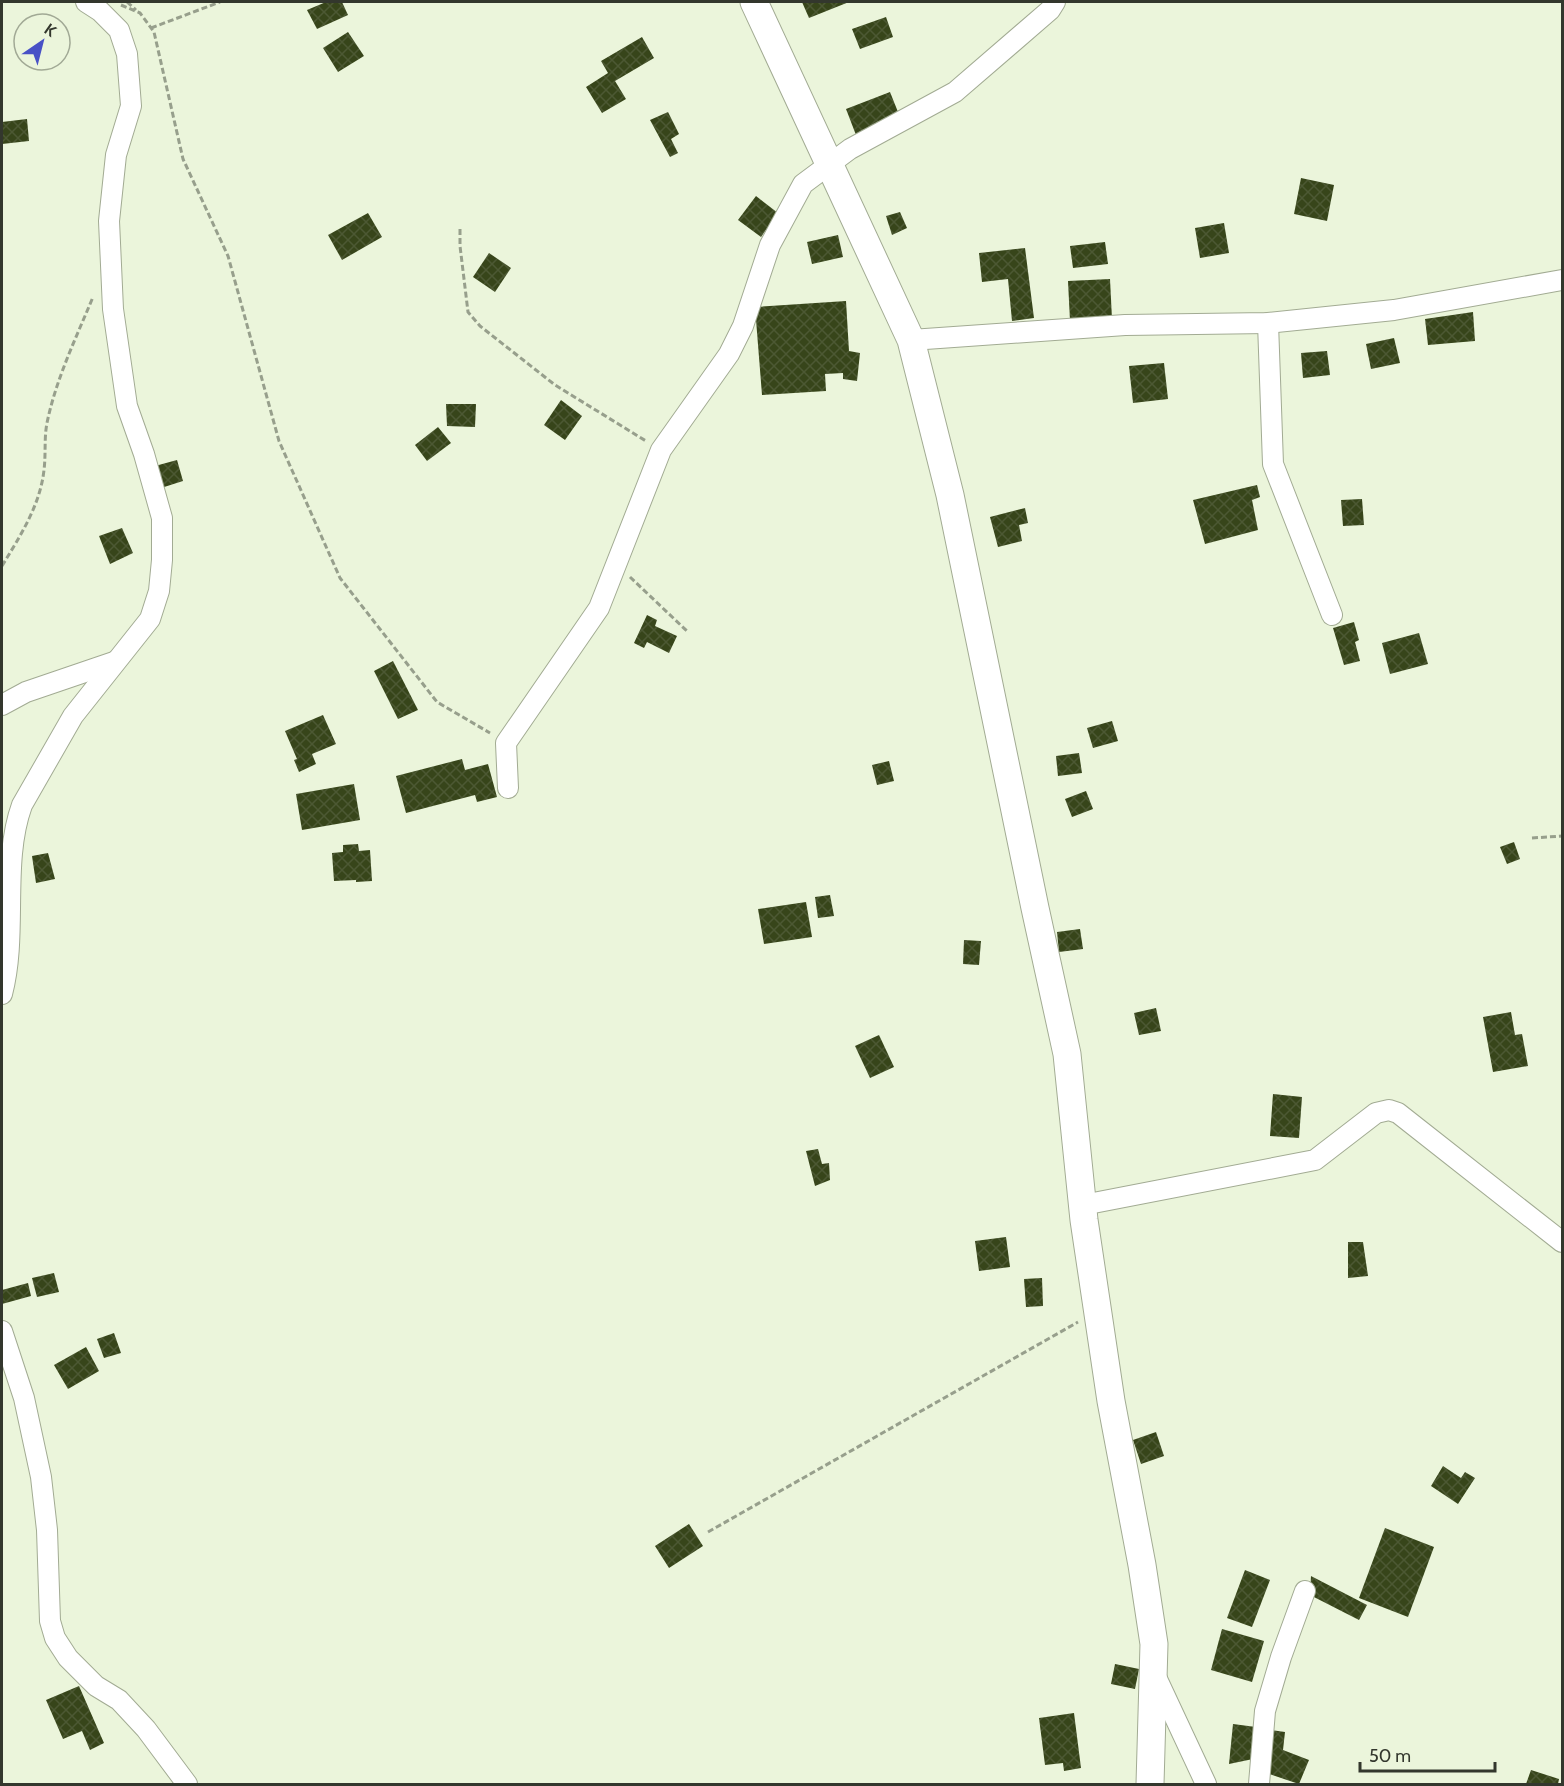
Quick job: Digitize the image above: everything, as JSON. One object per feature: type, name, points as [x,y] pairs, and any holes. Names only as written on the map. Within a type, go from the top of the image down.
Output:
[{"type":"street","points":[[2,994],[6,980],[11,910],[12,847],[16,820],[22,805],[73,716],[150,619],[159,591],[162,560],[162,518],[144,454],[126,406],[113,309],[110,220],[116,155],[131,106],[127,54],[119,30],[100,11],[86,2]]},
{"type":"street","points":[[754,2],[911,340],[950,495],[1067,1054],[1083,1205],[1111,1401],[1144,1576],[1154,1644],[1150,1785]]},
{"type":"street","points":[[508,788],[506,743],[599,608],[661,450],[729,354],[743,326],[770,244],[803,184],[850,149],[955,92],[1050,10],[1054,2]]},
{"type":"street","points":[[911,340],[1125,325],[1268,323],[1394,310],[1563,280]]},
{"type":"street","points":[[1268,323],[1274,464],[1332,615]]},
{"type":"street","points":[[2,705],[26,692],[114,662]]},
{"type":"street","points":[[1083,1205],[1315,1160],[1376,1113],[1389,1110],[1398,1113],[1563,1242]]},
{"type":"street","points":[[2,1331],[24,1398],[41,1477],[47,1530],[50,1621],[56,1638],[68,1658],[96,1686],[119,1700],[146,1729],[187,1785]]},
{"type":"street","points":[[1259,1785],[1265,1711],[1281,1657],[1305,1591]]},
{"type":"street","points":[[1153,1672],[1206,1785]]},
{"type":"path","points":[[114,2],[140,13]]},
{"type":"path","points":[[127,2],[140,13],[154,32],[183,159],[228,256],[279,441],[340,578],[437,702],[506,743]]},
{"type":"path","points":[[151,28],[220,2]]},
{"type":"path","points":[[460,230],[468,312],[480,326],[555,385],[661,450]]},
{"type":"path","points":[[2,566],[23,532],[40,495],[45,468],[46,425],[59,379],[95,293]]},
{"type":"path","points":[[616,564],[688,632]]},
{"type":"path","points":[[1532,838],[1563,836]]},
{"type":"path","points":[[708,1532],[1098,1311]]},
{"type":"building","points":[[326,2],[342,2],[348,15],[317,29],[307,10]]},
{"type":"building","points":[[802,2],[849,2],[809,18]]},
{"type":"building","points":[[886,17],[893,37],[860,49],[852,29]]},
{"type":"building","points":[[348,32],[364,56],[338,72],[323,48]]},
{"type":"building","points":[[642,37],[654,58],[615,81],[626,99],[602,113],[586,87],[608,73],[601,61]]},
{"type":"building","points":[[890,92],[900,117],[856,135],[846,109]]},
{"type":"building","points":[[668,112],[679,134],[671,139],[678,153],[670,157],[650,120]]},
{"type":"building","points":[[27,119],[29,141],[2,144],[2,122]]},
{"type":"building","points":[[1301,178],[1334,185],[1327,221],[1294,214]]},
{"type":"building","points":[[756,196],[778,213],[761,237],[738,220]]},
{"type":"building","points":[[900,212],[907,228],[892,235],[886,216]]},
{"type":"building","points":[[368,213],[382,237],[342,260],[328,235]]},
{"type":"building","points":[[1224,223],[1229,253],[1200,258],[1195,228]]},
{"type":"building","points":[[838,235],[843,257],[812,264],[807,242]]},
{"type":"building","points":[[1105,242],[1108,264],[1073,268],[1070,246]]},
{"type":"building","points":[[1025,248],[1034,318],[1012,321],[1008,279],[982,282],[979,253]]},
{"type":"building","points":[[489,253],[511,268],[495,292],[473,277]]},
{"type":"building","points":[[1110,279],[1112,319],[1070,321],[1068,281]]},
{"type":"building","points":[[846,301],[849,351],[860,353],[857,381],[843,379],[843,373],[825,374],[826,391],[762,395],[755,307]]},
{"type":"building","points":[[1473,312],[1475,341],[1428,345],[1425,319]]},
{"type":"building","points":[[1394,338],[1400,363],[1371,369],[1366,344]]},
{"type":"building","points":[[1327,351],[1330,375],[1303,378],[1301,353]]},
{"type":"building","points":[[1164,363],[1168,399],[1133,403],[1129,366]]},
{"type":"building","points":[[561,400],[582,416],[565,440],[544,425]]},
{"type":"building","points":[[446,404],[476,404],[475,427],[447,426]]},
{"type":"building","points":[[438,427],[451,443],[427,461],[415,445]]},
{"type":"building","points":[[177,460],[183,481],[161,488],[155,466]]},
{"type":"building","points":[[1257,485],[1260,497],[1252,500],[1258,530],[1205,544],[1193,500]]},
{"type":"building","points":[[1362,499],[1364,525],[1343,526],[1341,500]]},
{"type":"building","points":[[1025,508],[1028,523],[1019,525],[1022,541],[998,547],[990,517]]},
{"type":"building","points":[[122,528],[133,553],[110,564],[99,536]]},
{"type":"building","points":[[647,615],[657,620],[655,626],[677,636],[669,653],[647,642],[644,648],[634,643]]},
{"type":"building","points":[[1354,622],[1359,640],[1355,642],[1360,661],[1344,665],[1333,628]]},
{"type":"building","points":[[1419,633],[1428,664],[1390,674],[1382,643]]},
{"type":"building","points":[[393,661],[418,710],[398,719],[374,671]]},
{"type":"building","points":[[323,715],[336,744],[312,754],[316,764],[299,772],[294,760],[297,759],[285,731]]},
{"type":"building","points":[[1112,721],[1118,741],[1093,748],[1087,728]]},
{"type":"building","points":[[1079,753],[1082,773],[1058,776],[1056,756]]},
{"type":"building","points":[[462,759],[465,770],[488,764],[497,797],[477,802],[475,795],[406,813],[396,776]]},
{"type":"building","points":[[889,761],[894,781],[877,785],[872,765]]},
{"type":"building","points":[[354,784],[360,820],[302,830],[296,794]]},
{"type":"building","points":[[1086,791],[1093,809],[1072,817],[1065,799]]},
{"type":"building","points":[[1514,842],[1520,859],[1507,864],[1500,847]]},
{"type":"building","points":[[358,844],[359,851],[370,850],[372,881],[334,881],[332,853],[343,852],[343,845]]},
{"type":"building","points":[[48,853],[55,879],[36,883],[32,856]]},
{"type":"building","points":[[830,895],[834,916],[818,918],[815,897]]},
{"type":"building","points":[[806,902],[812,937],[764,944],[758,909]]},
{"type":"building","points":[[1080,929],[1083,949],[1059,952],[1057,932]]},
{"type":"building","points":[[964,940],[981,941],[979,965],[963,964]]},
{"type":"building","points":[[1156,1008],[1161,1031],[1139,1035],[1134,1013]]},
{"type":"building","points":[[1511,1012],[1515,1035],[1522,1034],[1528,1066],[1493,1072],[1483,1017]]},
{"type":"building","points":[[879,1035],[894,1067],[870,1078],[855,1046]]},
{"type":"building","points":[[1273,1094],[1302,1097],[1299,1138],[1270,1136]]},
{"type":"building","points":[[818,1149],[822,1164],[829,1163],[830,1180],[815,1186],[806,1151]]},
{"type":"building","points":[[1006,1237],[1010,1267],[979,1271],[975,1241]]},
{"type":"building","points":[[1348,1242],[1363,1242],[1368,1276],[1348,1278]]},
{"type":"building","points":[[54,1273],[59,1292],[37,1297],[32,1278]]},
{"type":"building","points":[[1042,1278],[1043,1306],[1026,1307],[1024,1279]]},
{"type":"building","points":[[28,1283],[31,1296],[2,1304],[2,1290]]},
{"type":"building","points":[[114,1333],[121,1353],[104,1358],[97,1339]]},
{"type":"building","points":[[86,1347],[99,1371],[68,1389],[54,1365]]},
{"type":"building","points":[[1156,1432],[1164,1456],[1141,1464],[1133,1440]]},
{"type":"building","points":[[1443,1466],[1461,1478],[1465,1472],[1475,1478],[1458,1504],[1431,1486]]},
{"type":"building","points":[[689,1524],[703,1546],[669,1568],[655,1546]]},
{"type":"building","points":[[1385,1528],[1434,1547],[1408,1617],[1359,1598]]},
{"type":"building","points":[[1245,1570],[1270,1580],[1252,1627],[1227,1618]]},
{"type":"building","points":[[1311,1576],[1367,1605],[1359,1620],[1310,1595]]},
{"type":"building","points":[[1222,1629],[1264,1641],[1252,1682],[1211,1670]]},
{"type":"building","points":[[1115,1664],[1139,1669],[1135,1689],[1111,1684]]},
{"type":"building","points":[[79,1686],[104,1743],[90,1750],[82,1731],[63,1739],[46,1700]]},
{"type":"building","points":[[1074,1713],[1081,1768],[1064,1771],[1063,1763],[1045,1765],[1039,1718]]},
{"type":"building","points":[[1233,1724],[1256,1727],[1253,1759],[1229,1764]]},
{"type":"building","points":[[1271,1730],[1285,1732],[1283,1750],[1309,1760],[1299,1784],[1266,1773]]},
{"type":"building","points":[[1531,1770],[1559,1779],[1558,1784],[1526,1784]]}]
